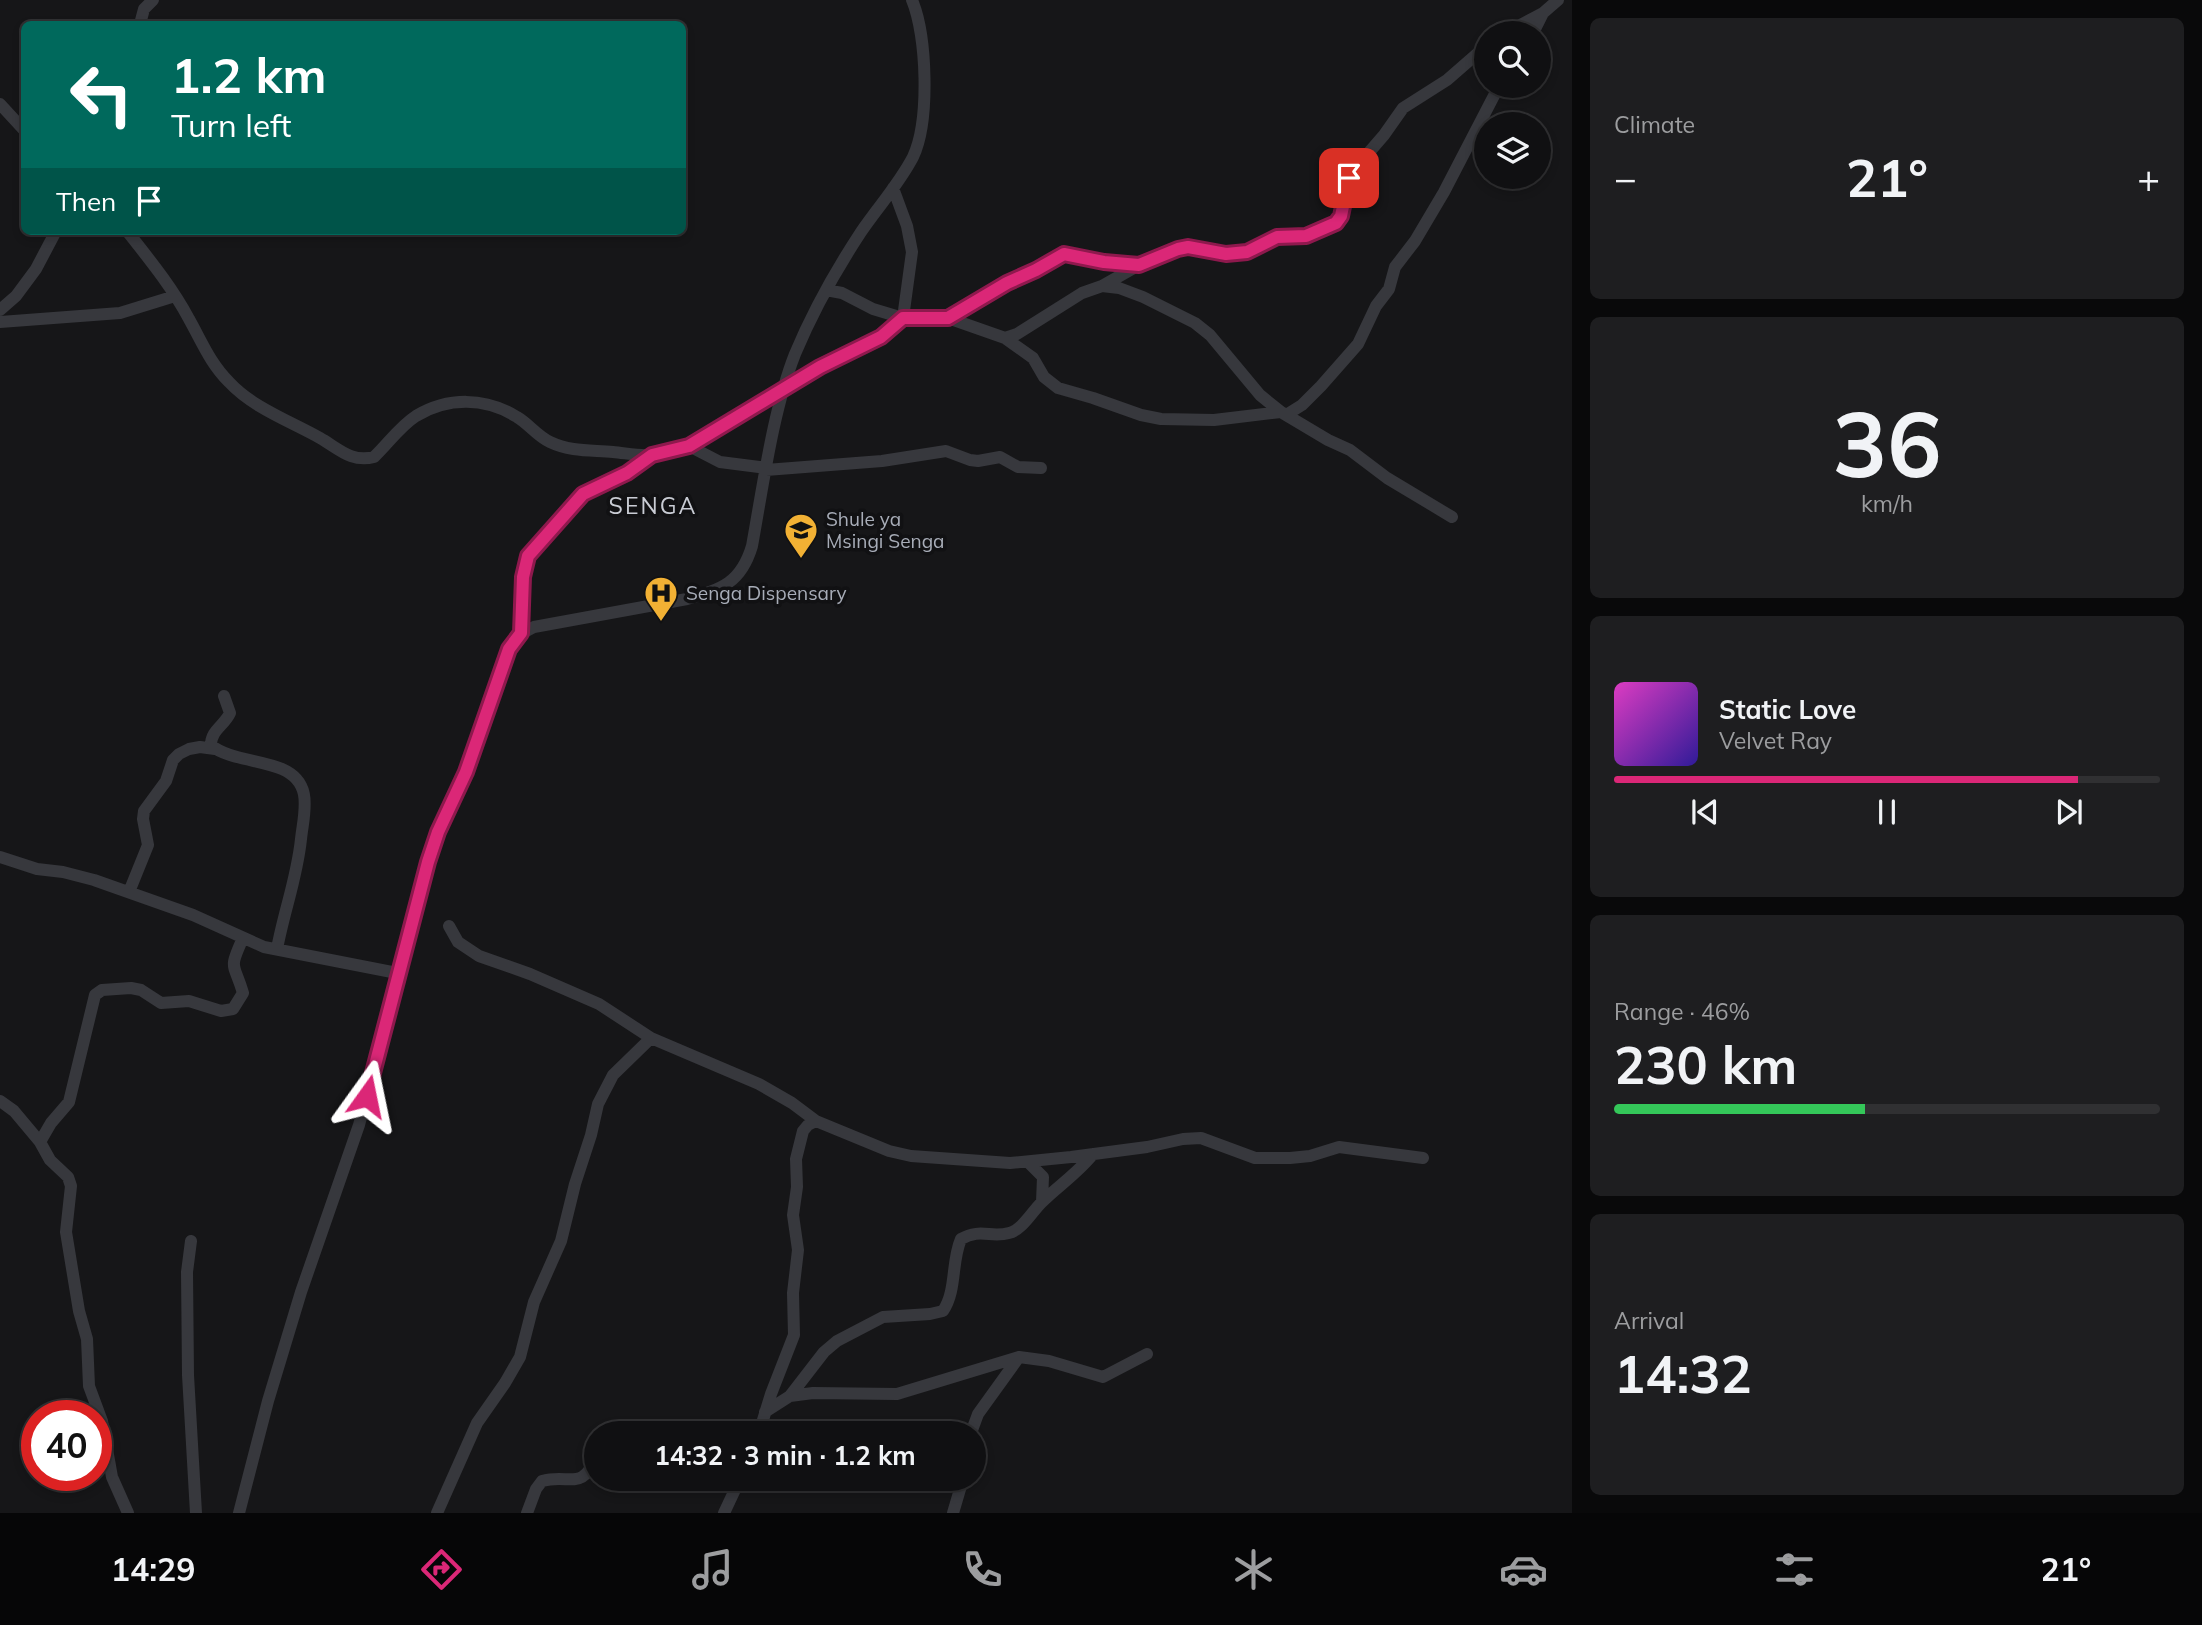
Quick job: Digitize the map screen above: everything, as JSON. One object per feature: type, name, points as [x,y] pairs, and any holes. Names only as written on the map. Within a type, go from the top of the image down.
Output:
[{"type":"street","points":[[141,21],[144,9],[153,0]]},
{"type":"street","points":[[239,1513],[268,1401],[301,1292],[359,1125],[428,862],[466,772],[509,649],[521,633],[534,626],[687,599],[737,578],[750,555],[766,469],[795,354],[826,290],[862,230],[914,156],[924,98],[923,48],[919,20],[912,0]]},
{"type":"street","points":[[1528,21],[1543,13],[1558,0]]},
{"type":"street","points":[[1539,21],[1543,13]]},
{"type":"street","points":[[1004,338],[1017,334],[1060,306],[1139,265],[1178,249],[1188,247],[1226,254],[1247,252],[1277,237],[1306,236],[1336,223],[1341,216],[1352,172],[1384,135],[1402,108],[1447,80],[1474,56]]},
{"type":"street","points":[[826,290],[842,293],[873,309],[903,318],[948,318],[1004,338],[1033,358],[1044,377],[1058,388],[1140,415],[1161,419],[1214,420],[1283,414],[1311,396],[1358,344],[1376,306],[1388,289],[1395,267],[1415,241],[1444,192],[1493,98]]},
{"type":"street","points":[[0,104],[21,127]]},
{"type":"street","points":[[130,235],[175,296],[207,356],[230,384],[265,409],[323,439],[345,455],[373,457],[406,423],[418,415],[446,404],[468,400],[507,412],[523,421],[540,437],[559,446],[584,452],[652,455],[689,446],[820,367],[881,337],[903,318],[912,252],[907,226],[893,188]]},
{"type":"street","points":[[0,310],[16,296],[36,269],[54,235]]},
{"type":"street","points":[[948,318],[1007,283],[1064,254],[1104,262],[1139,265]]},
{"type":"street","points":[[1102,286],[1119,288],[1195,323],[1210,335],[1252,387],[1283,414],[1349,450],[1387,478],[1452,517]]},
{"type":"street","points":[[0,322],[120,313],[175,296]]},
{"type":"street","points":[[689,446],[720,462],[766,469],[882,461],[913,454],[946,451],[970,460],[1000,457],[1018,467],[1041,468]]},
{"type":"street","points":[[521,633],[523,577],[528,556],[583,494],[627,473],[652,455]]},
{"type":"street","points":[[215,749],[211,745],[212,735],[230,713],[224,696]]},
{"type":"street","points":[[129,892],[148,845],[144,811],[166,782],[173,760],[179,754],[200,747],[215,749],[284,769],[299,780],[307,805],[301,851],[277,949]]},
{"type":"street","points":[[0,857],[37,869],[69,873],[129,892],[193,915],[264,947],[397,973]]},
{"type":"street","points":[[449,926],[458,943],[479,956],[530,974],[599,1004],[651,1038],[759,1084],[792,1102],[816,1121],[889,1151],[976,1161],[1028,1162],[1201,1138],[1255,1158],[1310,1156],[1339,1147],[1423,1158]]},
{"type":"street","points":[[40,1142],[51,1123],[69,1102],[95,995],[102,990],[131,988],[141,990],[161,1003],[189,1001],[221,1011],[233,1009],[243,993],[233,961],[243,938]]},
{"type":"street","points":[[437,1513],[477,1423],[520,1357],[534,1302],[561,1241],[575,1184],[592,1135],[598,1104],[613,1075],[651,1038]]},
{"type":"street","points":[[0,1101],[14,1111],[40,1142],[50,1160],[68,1177],[71,1186],[66,1232],[79,1311],[87,1339],[89,1386],[106,1437],[112,1477],[128,1513]]},
{"type":"street","points":[[762,1421],[794,1335],[793,1293],[798,1250],[793,1215],[797,1187],[796,1159],[803,1132],[808,1125],[816,1121]]},
{"type":"street","points":[[765,1412],[790,1396],[824,1352],[838,1341],[883,1317],[943,1311],[951,1294],[952,1270],[961,1239],[980,1232],[1009,1233],[1018,1228],[1093,1154]]},
{"type":"street","points":[[1028,1162],[1062,1186]]},
{"type":"street","points":[[1039,1171],[1044,1182],[1042,1202]]},
{"type":"street","points":[[191,1241],[187,1272],[188,1375],[197,1513]]},
{"type":"street","points":[[790,1396],[822,1392],[897,1394],[1019,1356],[1069,1365],[1103,1377],[1147,1354]]},
{"type":"street","points":[[975,1421],[1019,1356]]},
{"type":"street","points":[[527,1513],[542,1481],[584,1476]]},
{"type":"street","points":[[724,1513],[734,1491]]},
{"type":"street","points":[[953,1513],[959,1491]]},
{"type":"place","name":"Shule ya Msingi Senga","points":[[801,560]]},
{"type":"place","name":"Senga Dispensary","points":[[661,623]]},
{"type":"district","name":"SENGA","points":[[653,506]]},
{"type":"route","points":[[367,1096],[428,862],[438,832],[466,772],[509,649],[521,633],[525,564],[535,547],[583,494],[601,483],[627,473],[652,455],[689,446],[820,367],[881,337],[903,318],[948,318],[1007,283],[1064,254],[1122,265],[1139,265],[1188,247],[1235,254],[1247,252],[1277,237],[1306,236],[1336,223],[1341,216],[1349,178]]}]
